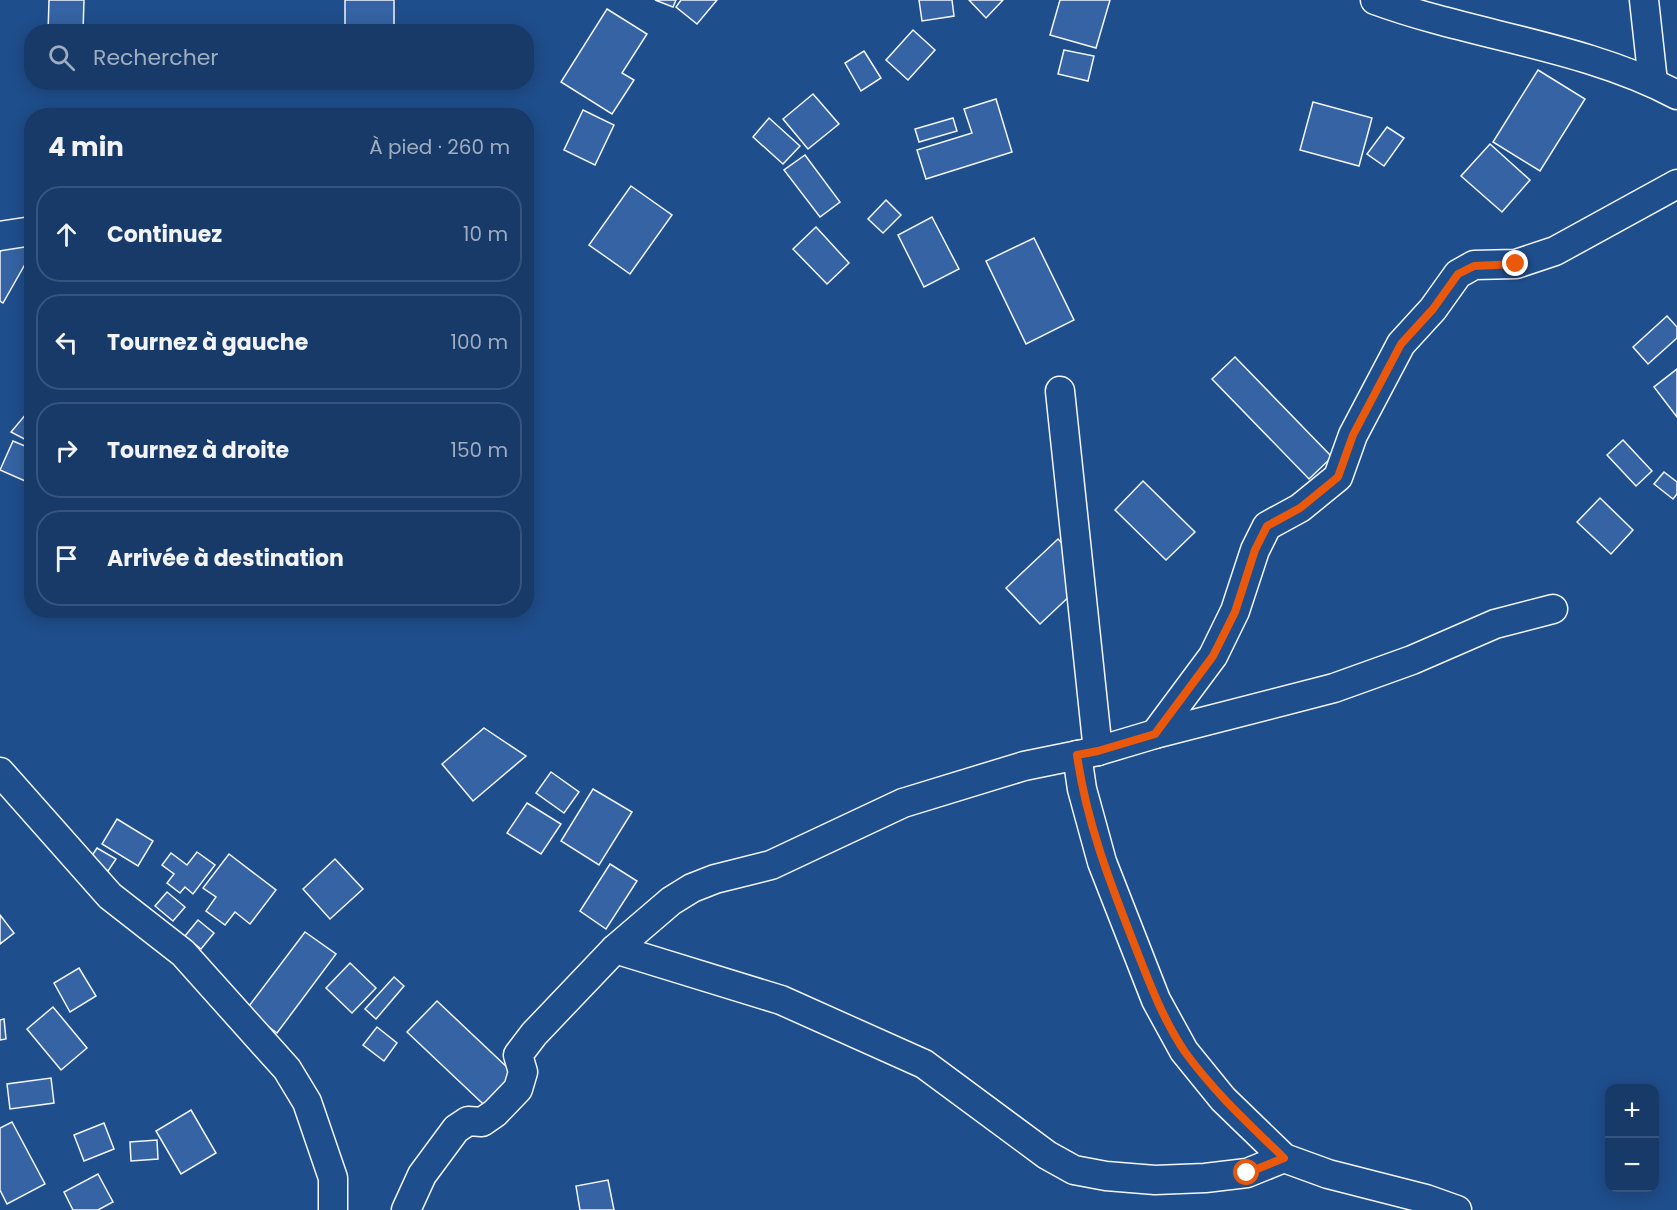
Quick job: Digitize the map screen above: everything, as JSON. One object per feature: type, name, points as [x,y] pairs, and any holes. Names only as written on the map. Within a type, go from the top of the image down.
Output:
[{"type":"street","points":[[1375,0],[1414,14],[1601,63],[1665,88]]},
{"type":"street","points":[[1644,0],[1665,88]]},
{"type":"street","points":[[1155,734],[1213,656],[1235,612],[1255,550],[1267,526],[1300,508],[1338,477],[1353,435],[1401,344],[1433,309],[1458,274],[1474,266],[1516,264],[1555,251],[1677,184]]},
{"type":"street","points":[[0,236],[24,232]]},
{"type":"street","points":[[1060,391],[1088,753],[1082,789],[1102,862],[1156,1000],[1184,1051],[1222,1099],[1284,1158],[1328,1174],[1426,1199],[1457,1210]]},
{"type":"street","points":[[406,1210],[422,1175],[456,1129],[468,1121],[482,1122],[495,1113],[518,1089],[523,1072],[518,1055],[534,1034],[615,949],[671,901],[692,888],[715,879],[771,865],[903,803],[1024,766],[1088,753],[1334,688],[1412,660],[1484,628],[1553,609]]},
{"type":"street","points":[[0,772],[110,896],[183,953],[287,1069],[307,1102],[333,1178],[333,1210]]},
{"type":"street","points":[[615,949],[781,1000],[924,1064],[1047,1155],[1074,1170],[1106,1176],[1155,1180],[1206,1179],[1247,1173],[1284,1158]]},
{"type":"building","points":[[49,0],[84,0],[83,24],[48,24]]},
{"type":"building","points":[[345,0],[394,0],[394,24],[345,24]]},
{"type":"building","points":[[655,0],[676,0],[673,7]]},
{"type":"building","points":[[681,0],[717,0],[697,24],[676,7]]},
{"type":"building","points":[[919,0],[952,0],[954,16],[922,21]]},
{"type":"building","points":[[969,0],[1003,0],[986,18]]},
{"type":"building","points":[[1060,0],[1110,0],[1096,48],[1050,35]]},
{"type":"building","points":[[607,9],[647,34],[622,73],[634,80],[612,114],[561,82]]},
{"type":"building","points":[[913,30],[935,50],[908,80],[886,60]]},
{"type":"building","points":[[1064,50],[1094,56],[1088,81],[1058,74]]},
{"type":"building","points":[[864,51],[881,78],[861,91],[845,63]]},
{"type":"building","points":[[1538,70],[1585,99],[1540,171],[1493,142]]},
{"type":"building","points":[[813,94],[839,124],[808,149],[783,119]]},
{"type":"building","points":[[996,99],[1012,152],[926,179],[917,150],[972,133],[964,109]]},
{"type":"building","points":[[1313,102],[1372,118],[1359,166],[1300,150]]},
{"type":"building","points":[[583,110],[614,125],[595,165],[564,150]]},
{"type":"building","points":[[769,118],[800,146],[783,164],[753,137]]},
{"type":"building","points":[[953,118],[957,131],[919,142],[915,129]]},
{"type":"building","points":[[1387,127],[1404,138],[1384,166],[1367,154]]},
{"type":"building","points":[[1490,144],[1530,180],[1502,212],[1461,176]]},
{"type":"building","points":[[805,155],[840,202],[820,217],[784,170]]},
{"type":"building","points":[[631,186],[672,215],[630,274],[589,245]]},
{"type":"building","points":[[886,200],[901,215],[883,233],[868,219]]},
{"type":"building","points":[[932,217],[959,269],[924,287],[898,235]]},
{"type":"building","points":[[816,227],[849,263],[827,284],[793,249]]},
{"type":"building","points":[[1034,238],[1074,320],[1026,344],[986,261]]},
{"type":"building","points":[[3,244],[24,244],[24,266],[3,303],[0,301],[0,252]]},
{"type":"building","points":[[1667,316],[1677,327],[1677,338],[1648,364],[1633,347]]},
{"type":"building","points":[[1235,357],[1332,457],[1309,479],[1212,379]]},
{"type":"building","points":[[1677,369],[1677,417],[1654,387]]},
{"type":"building","points":[[24,417],[24,439],[11,432]]},
{"type":"building","points":[[1623,440],[1652,471],[1636,486],[1607,455]]},
{"type":"building","points":[[13,441],[24,446],[24,480],[0,470]]},
{"type":"building","points":[[1664,472],[1677,482],[1677,494],[1673,499],[1654,484]]},
{"type":"building","points":[[1143,481],[1195,532],[1166,560],[1115,510]]},
{"type":"building","points":[[1600,498],[1633,530],[1611,554],[1577,522]]},
{"type":"building","points":[[1058,539],[1092,575],[1040,624],[1006,588]]},
{"type":"building","points":[[484,728],[526,756],[473,801],[442,764]]},
{"type":"building","points":[[551,772],[579,792],[564,813],[536,793]]},
{"type":"building","points":[[593,789],[632,812],[599,865],[561,841]]},
{"type":"building","points":[[527,803],[561,824],[541,854],[507,833]]},
{"type":"building","points":[[117,819],[153,841],[138,866],[102,844]]},
{"type":"building","points":[[97,848],[116,859],[108,871],[89,860]]},
{"type":"building","points":[[197,852],[215,865],[193,894],[185,887],[180,893],[167,883],[174,874],[162,865],[171,853],[187,865]]},
{"type":"building","points":[[229,854],[276,890],[250,924],[235,912],[225,925],[206,911],[216,897],[203,888]]},
{"type":"building","points":[[335,859],[363,889],[330,919],[303,889]]},
{"type":"building","points":[[610,864],[637,881],[606,929],[580,911]]},
{"type":"building","points":[[167,892],[185,907],[173,921],[155,906]]},
{"type":"building","points":[[0,915],[14,933],[0,944]]},
{"type":"building","points":[[198,920],[214,933],[201,949],[185,936]]},
{"type":"building","points":[[305,932],[336,954],[277,1033],[246,1010]]},
{"type":"building","points":[[350,963],[376,988],[352,1013],[326,988]]},
{"type":"building","points":[[79,968],[96,996],[70,1012],[54,983]]},
{"type":"building","points":[[394,977],[404,986],[376,1019],[365,1009]]},
{"type":"building","points":[[437,1001],[529,1088],[499,1119],[407,1032]]},
{"type":"building","points":[[53,1007],[87,1048],[61,1070],[27,1029]]},
{"type":"building","points":[[4,1019],[6,1039],[0,1040],[0,1020]]},
{"type":"building","points":[[377,1027],[397,1043],[384,1061],[363,1045]]},
{"type":"building","points":[[51,1078],[54,1103],[10,1109],[7,1084]]},
{"type":"building","points":[[191,1110],[216,1153],[181,1174],[156,1131]]},
{"type":"building","points":[[12,1122],[45,1184],[7,1204],[0,1190],[0,1128]]},
{"type":"building","points":[[104,1123],[114,1149],[84,1161],[74,1135]]},
{"type":"building","points":[[157,1140],[158,1159],[131,1161],[130,1142]]},
{"type":"building","points":[[98,1174],[113,1202],[98,1210],[73,1210],[64,1192]]},
{"type":"building","points":[[608,1180],[614,1210],[580,1210],[576,1186]]},
{"type":"route","points":[[1247,1173],[1284,1158],[1222,1099],[1184,1051],[1156,1000],[1102,862],[1082,789],[1077,755],[1155,734],[1213,656],[1235,612],[1255,550],[1267,526],[1300,508],[1338,477],[1353,435],[1401,344],[1433,309],[1458,274],[1474,266],[1516,264]]}]
